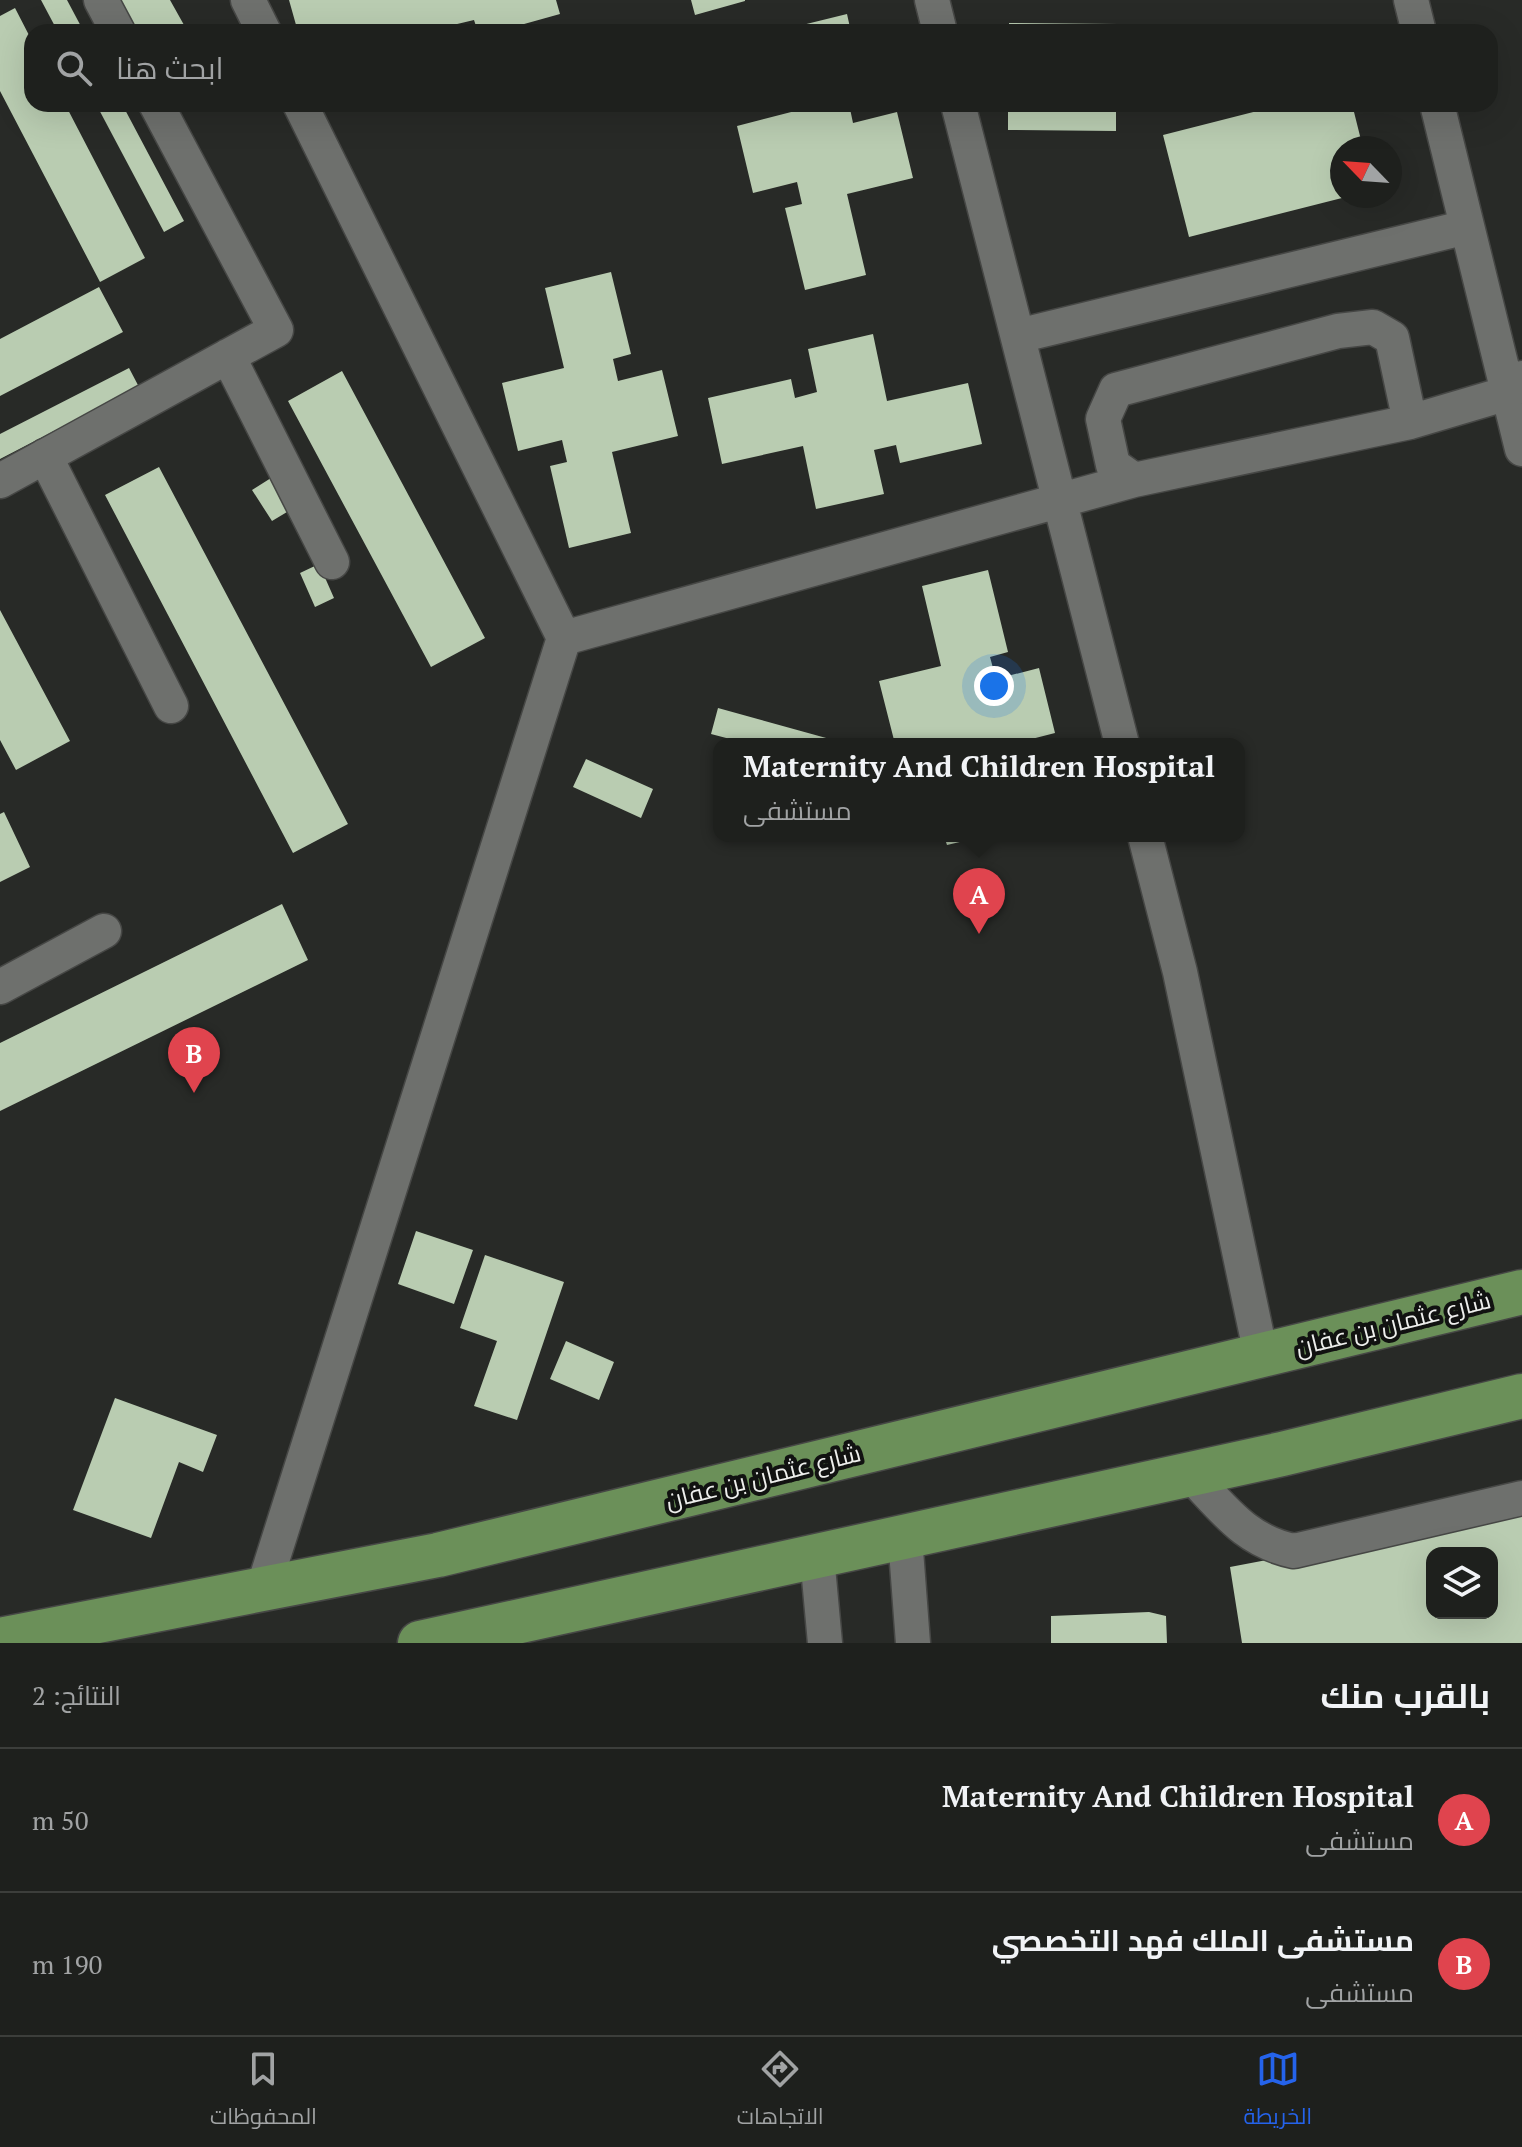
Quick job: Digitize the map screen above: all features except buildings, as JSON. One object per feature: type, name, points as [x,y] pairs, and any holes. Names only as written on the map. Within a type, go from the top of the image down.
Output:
[{"type":"main road","name":"شارع عثمان بن عفان","points":[[0,1640],[438,1555],[1522,1292]]},
{"type":"main road","points":[[420,1643],[1190,1474],[1522,1396]]},
{"type":"street","points":[[101,0],[114,24]]},
{"type":"street","points":[[248,0],[260,24]]},
{"type":"street","points":[[932,0],[938,24]]},
{"type":"street","points":[[1411,0],[1417,24]]},
{"type":"street","points":[[0,481],[276,330],[160,112]]},
{"type":"street","points":[[263,1589],[564,638],[304,112]]},
{"type":"street","points":[[960,112],[1120,738]]},
{"type":"street","points":[[1439,112],[1467,227],[1515,386],[1522,449]]},
{"type":"street","points":[[1018,336],[1467,227]]},
{"type":"street","points":[[1134,480],[1113,465],[1103,419],[1116,390],[1338,331],[1373,327],[1392,338],[1410,422]]},
{"type":"street","points":[[228,356],[332,562]]},
{"type":"street","points":[[564,638],[1134,480],[1410,422],[1515,386]]},
{"type":"street","points":[[45,456],[171,706]]},
{"type":"street","points":[[1147,842],[1183,987],[1261,1355]]},
{"type":"street","points":[[0,987],[104,931]]},
{"type":"street","points":[[1190,1474],[1246,1532],[1267,1545],[1294,1551],[1522,1498]]},
{"type":"street","points":[[905,1537],[913,1643]]},
{"type":"street","points":[[817,1556],[827,1642]]},
{"type":"place","name":"Maternity And Children Hospital","points":[[979,934]]},
{"type":"place","name":"مستشفى الملك فهد التخصصي","points":[[194,1093]]}]
